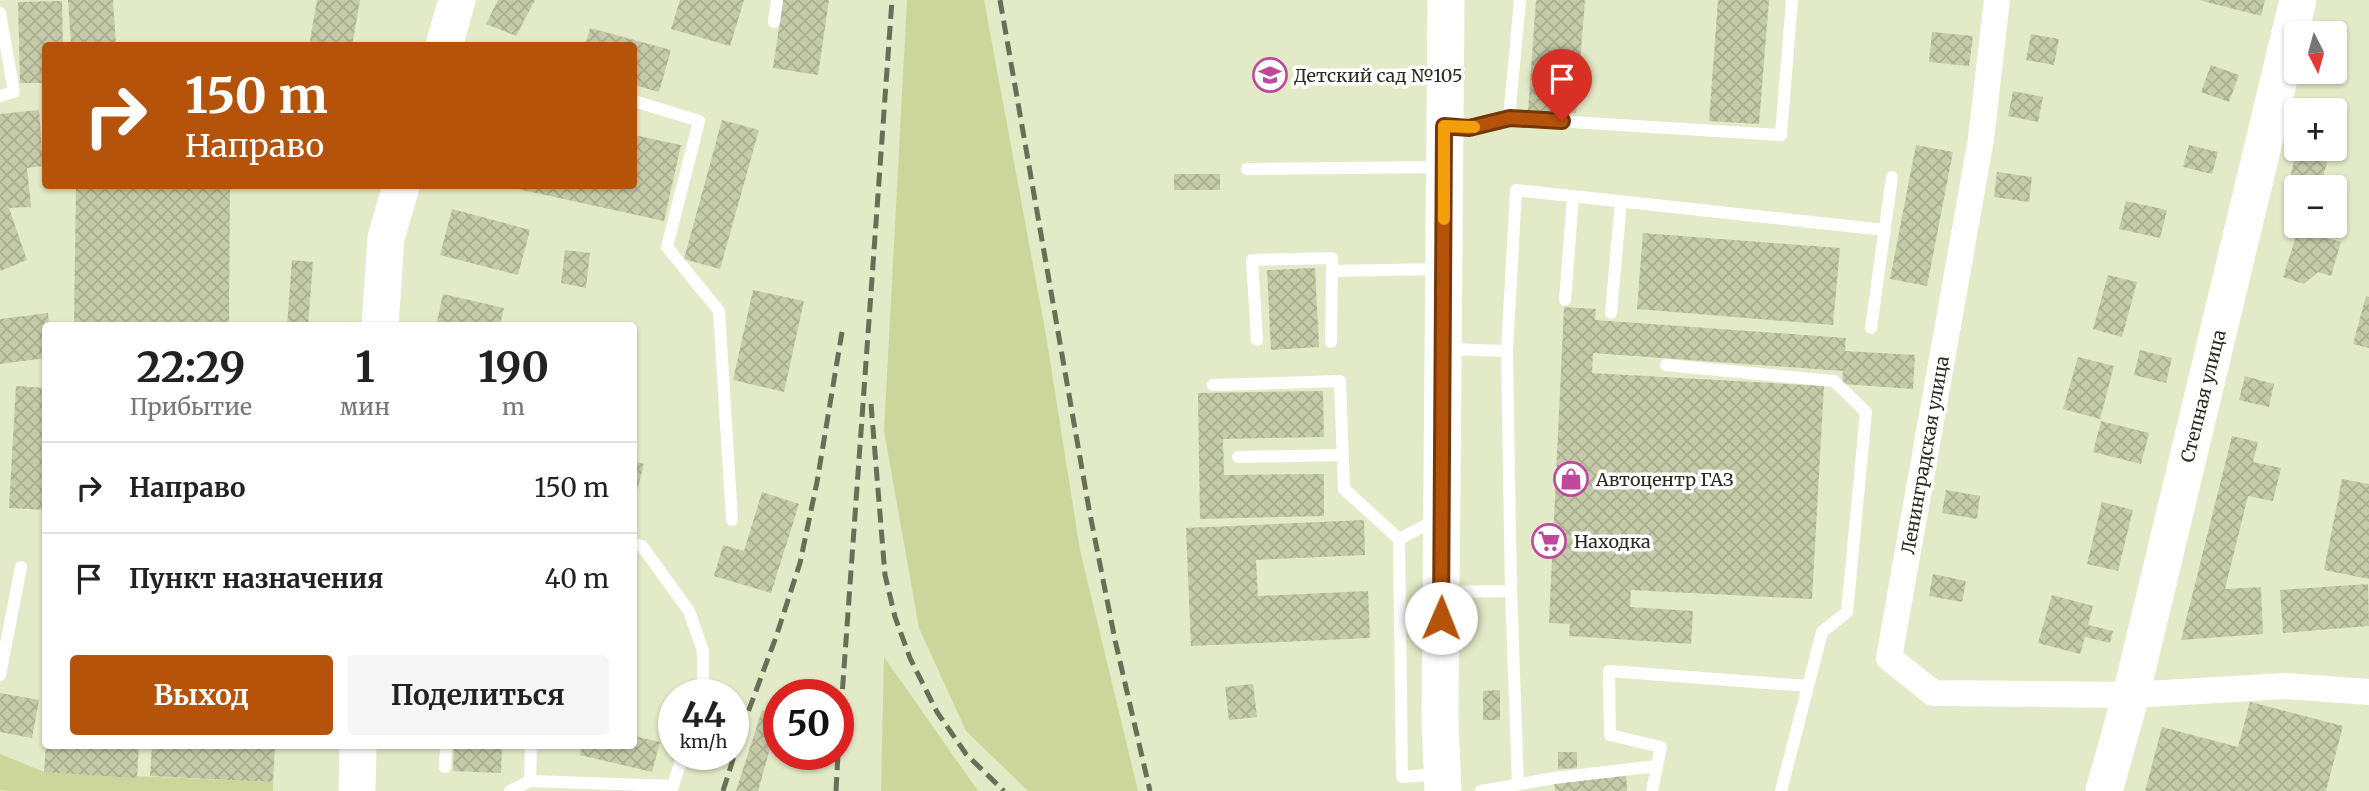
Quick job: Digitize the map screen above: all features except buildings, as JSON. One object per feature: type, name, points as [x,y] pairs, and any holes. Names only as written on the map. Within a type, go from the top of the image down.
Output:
[{"type":"street","points":[[447,42],[457,0]]},
{"type":"street","points":[[1443,783],[1440,722],[1446,0]]},
{"type":"street","name":"Ленинградская улица","points":[[1997,0],[1981,139],[1889,658],[1933,693],[2131,695]]},
{"type":"street","name":"Степная улица","points":[[2104,791],[2131,695],[2298,0]]},
{"type":"street","points":[[380,322],[386,238],[400,189]]},
{"type":"street","points":[[2131,695],[2285,686],[2369,692]]},
{"type":"street","points":[[357,791],[358,749]]},
{"type":"lane","points":[[774,22],[777,0]]},
{"type":"lane","points":[[1510,118],[1520,0]]},
{"type":"lane","points":[[1444,126],[1469,128],[1510,118],[1781,135],[1792,0]]},
{"type":"lane","points":[[0,13],[14,92],[0,96]]},
{"type":"lane","points":[[637,102],[699,121],[667,247],[719,311],[732,520]]},
{"type":"lane","points":[[1247,169],[1444,167]]},
{"type":"lane","points":[[1871,328],[1892,177]]},
{"type":"lane","points":[[1518,784],[1507,351],[1516,190],[1885,230]]},
{"type":"lane","points":[[1565,300],[1573,197]]},
{"type":"lane","points":[[1611,313],[1621,202]]},
{"type":"lane","points":[[1257,340],[1252,260],[1332,258],[1331,342]]},
{"type":"lane","points":[[1332,271],[1444,269]]},
{"type":"lane","points":[[1443,349],[1507,351]]},
{"type":"lane","points":[[1666,365],[1834,381],[1866,412],[1847,612],[1822,632],[1781,791]]},
{"type":"lane","points":[[1213,385],[1340,381],[1344,489],[1399,539],[1402,777],[1443,783]]},
{"type":"lane","points":[[1238,457],[1343,455]]},
{"type":"lane","points":[[1399,539],[1442,517]]},
{"type":"lane","points":[[637,545],[642,546],[689,611],[703,651],[703,679]]},
{"type":"lane","points":[[0,675],[21,567]]},
{"type":"lane","points":[[1441,592],[1511,591]]},
{"type":"lane","points":[[1652,791],[1661,747],[1610,735],[1609,671],[1808,686]]},
{"type":"lane","points":[[445,767],[446,749]]},
{"type":"lane","points":[[530,781],[531,749]]},
{"type":"lane","points":[[1480,791],[1657,766]]},
{"type":"lane","points":[[510,791],[530,781],[672,789],[678,770]]},
{"type":"green space","points":[[907,0],[984,0],[1046,335],[1080,550],[1138,791],[1028,791],[966,731],[919,628],[884,431]]},
{"type":"green space","points":[[884,657],[978,791],[881,791]]},
{"type":"green space","points":[[0,754],[44,772],[273,782],[273,791],[0,790]]},
{"type":"railway","points":[[843,679],[892,0]]},
{"type":"railway","points":[[1000,0],[1089,509],[1115,640],[1150,791]]},
{"type":"railway","points":[[723,791],[800,563],[817,482],[842,332]]},
{"type":"railway","points":[[871,404],[885,575],[895,617],[910,658],[937,712],[966,754],[1004,791]]},
{"type":"railway","points":[[836,791],[837,770]]},
{"type":"slow traffic","points":[[1444,219],[1444,126],[1474,127]]},
{"type":"place","name":"Детский сад №105","points":[[1270,75]]},
{"type":"place","name":"Автоцентр ГАЗ","points":[[1571,479]]},
{"type":"place","name":"Находка","points":[[1549,541]]},
{"type":"route","points":[[1441,618],[1444,126],[1469,128],[1510,118],[1562,121]]}]
